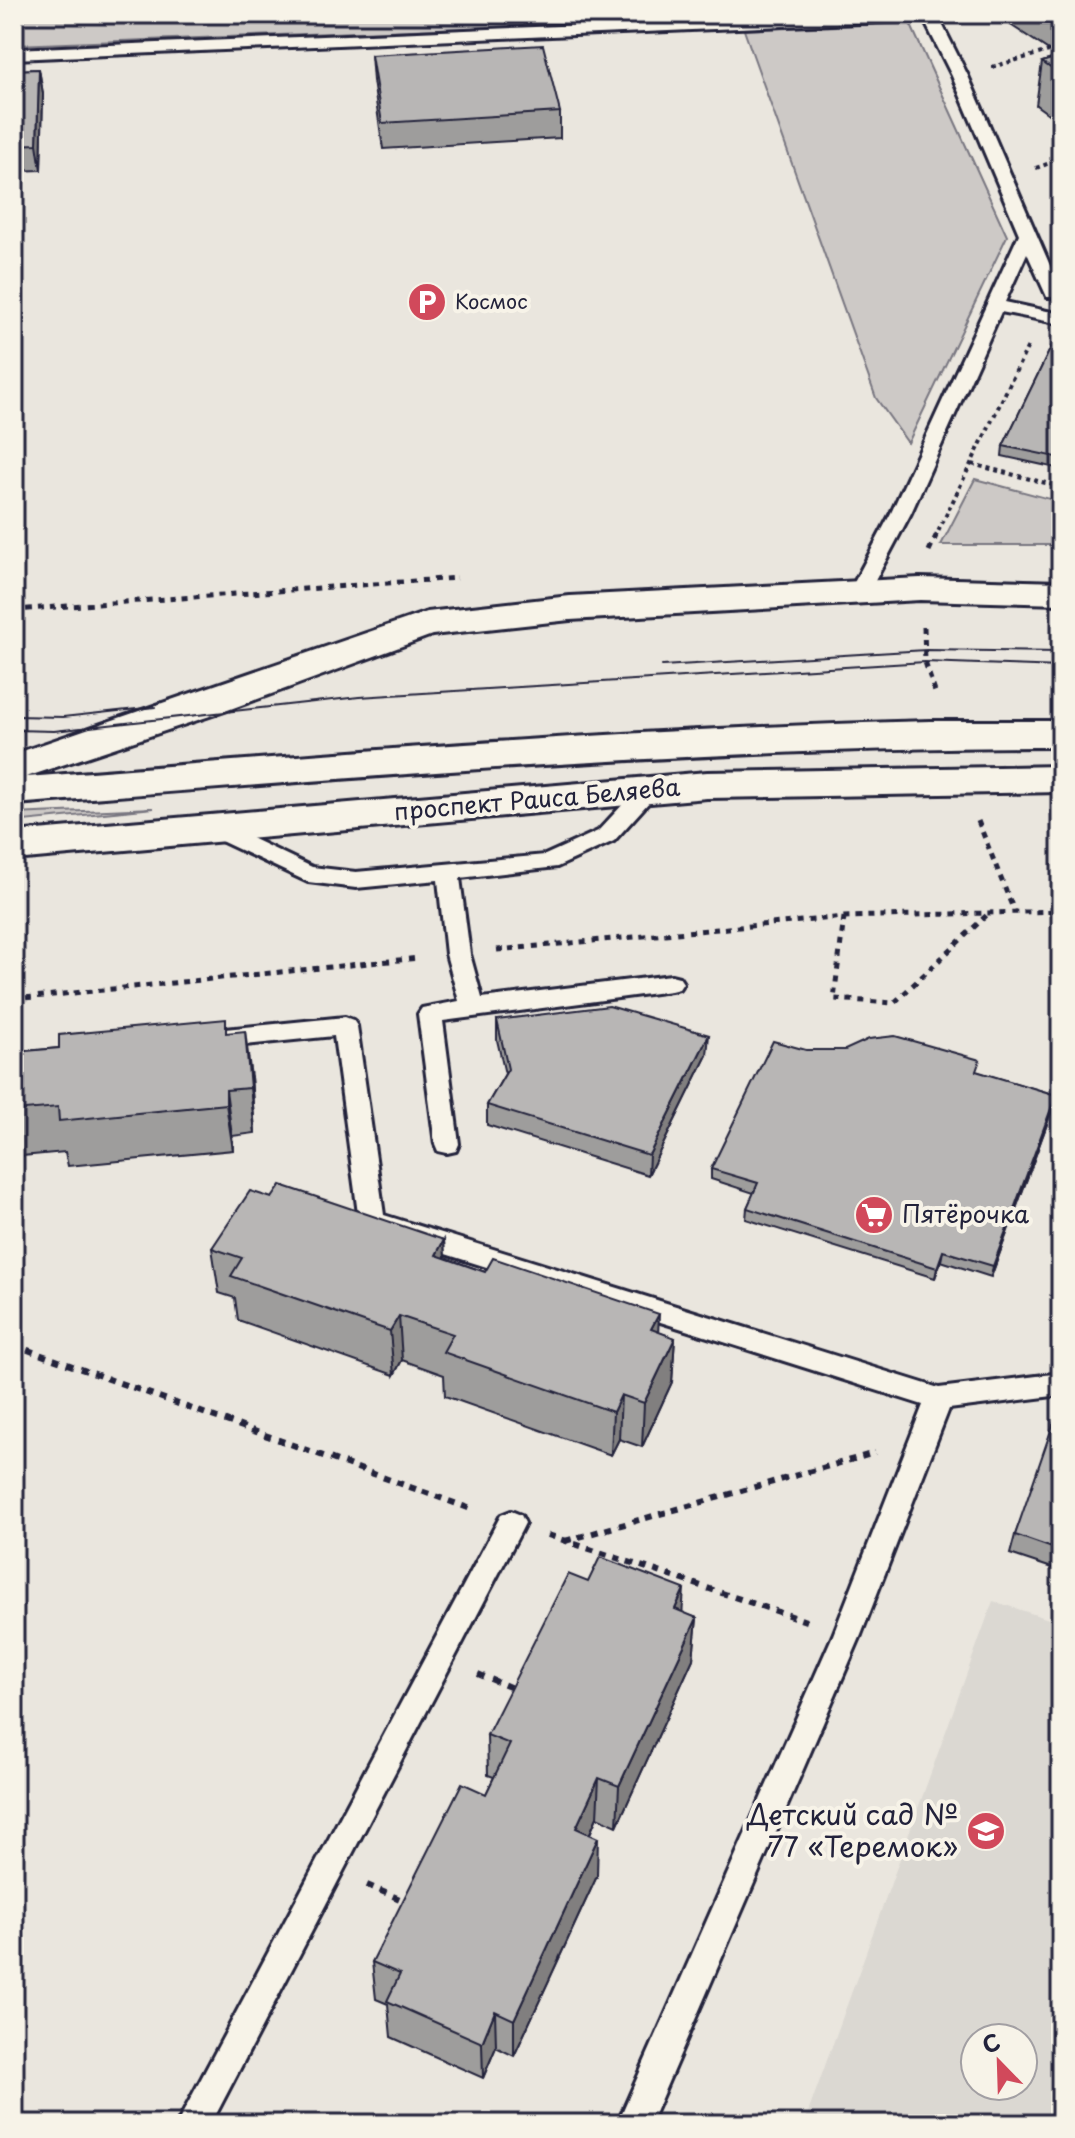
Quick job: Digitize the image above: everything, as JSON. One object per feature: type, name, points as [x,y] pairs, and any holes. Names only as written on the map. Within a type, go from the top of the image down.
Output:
[{"type":"street","points":[[14,768],[427,624],[570,608],[920,589],[1061,593]]},
{"type":"street","name":"проспект Раиса Беляева","points":[[14,791],[704,740],[949,733],[1061,734]]},
{"type":"street","name":"проспект Раиса Беляева","points":[[14,846],[722,784],[1061,779]]},
{"type":"lane","points":[[14,54],[929,14],[960,76],[1053,293]]},
{"type":"lane","points":[[858,594],[901,513],[1027,235]]},
{"type":"lane","points":[[995,305],[1052,317]]},
{"type":"lane","points":[[212,828],[308,874],[356,880],[549,862],[606,836],[649,790]]},
{"type":"lane","points":[[448,871],[458,954],[473,1008]]},
{"type":"lane","points":[[447,1144],[430,1014],[671,983]]},
{"type":"lane","points":[[194,1041],[345,1026],[372,1221],[939,1399],[1061,1384]]},
{"type":"lane","points":[[633,2124],[847,1635],[939,1399]]},
{"type":"lane","points":[[193,2124],[511,1523]]},
{"type":"path","points":[[960,76],[1049,51]]},
{"type":"path","points":[[920,589],[917,576],[972,464],[1052,317]]},
{"type":"path","points":[[972,464],[1061,487]]},
{"type":"path","points":[[974,809],[1014,911]]},
{"type":"path","points":[[14,999],[844,917],[1061,911]]},
{"type":"path","points":[[844,917],[834,999],[894,1003],[990,912]]},
{"type":"path","points":[[14,1345],[511,1523],[847,1635]]},
{"type":"path","points":[[564,1541],[923,1440]]},
{"type":"path","points":[[439,1659],[529,1695]]},
{"type":"path","points":[[329,1868],[421,1908]]},
{"type":"shaded area","points":[[14,14],[833,14],[14,45]]},
{"type":"shaded area","points":[[910,23],[1007,236],[908,443],[876,398],[744,30]]},
{"type":"shaded area","points":[[975,479],[1061,502],[1061,545],[941,545]]},
{"type":"shaded area","points":[[154,808],[14,822],[14,814]]},
{"type":"shaded area","name":"Детский сад № 77 «Теремок»","points":[[993,1601],[1061,1623],[1061,2124],[804,2124]]},
{"type":"building","points":[[543,45],[560,112],[382,123],[371,55]]},
{"type":"building","points":[[1061,56],[1061,75],[1042,62]]},
{"type":"building","points":[[39,69],[37,144],[14,145],[14,70]]},
{"type":"building","points":[[1061,327],[1061,458],[1003,446]]},
{"type":"building","points":[[609,1006],[709,1035],[649,1155],[487,1105],[508,1069],[497,1020]]},
{"type":"building","points":[[226,1019],[226,1033],[245,1031],[250,1088],[226,1090],[226,1104],[59,1121],[58,1107],[14,1111],[14,1052],[59,1048],[59,1035]]},
{"type":"building","points":[[895,1036],[980,1060],[976,1071],[1056,1095],[993,1266],[943,1251],[937,1268],[747,1208],[758,1183],[711,1169],[773,1041],[806,1050],[845,1050],[869,1039]]},
{"type":"building","points":[[281,1185],[444,1240],[436,1255],[485,1272],[493,1258],[659,1314],[651,1329],[675,1338],[644,1403],[621,1395],[613,1412],[443,1352],[453,1334],[399,1316],[390,1331],[231,1276],[242,1258],[212,1248],[250,1191],[272,1198]]},
{"type":"building","points":[[1057,1413],[1061,1414],[1061,1551],[1015,1535]]},
{"type":"building","points":[[600,1557],[684,1589],[675,1609],[697,1618],[619,1786],[599,1778],[576,1828],[598,1838],[514,2020],[495,2011],[482,2043],[387,2001],[400,1974],[372,1962],[462,1783],[486,1794],[510,1744],[487,1735],[568,1574],[588,1582]]},
{"type":"tram line","points":[[662,666],[926,650],[1061,652]]},
{"type":"tram line","points":[[14,730],[54,731],[359,697],[925,662],[1061,667]]},
{"type":"tram line","points":[[14,716],[63,717],[155,707]]},
{"type":"place","name":"Космос","points":[[427,302]]},
{"type":"place","name":"Пятёрочка","points":[[874,1215]]},
{"type":"place","name":"Детский сад № 77 «Теремок»","points":[[986,1831]]}]
